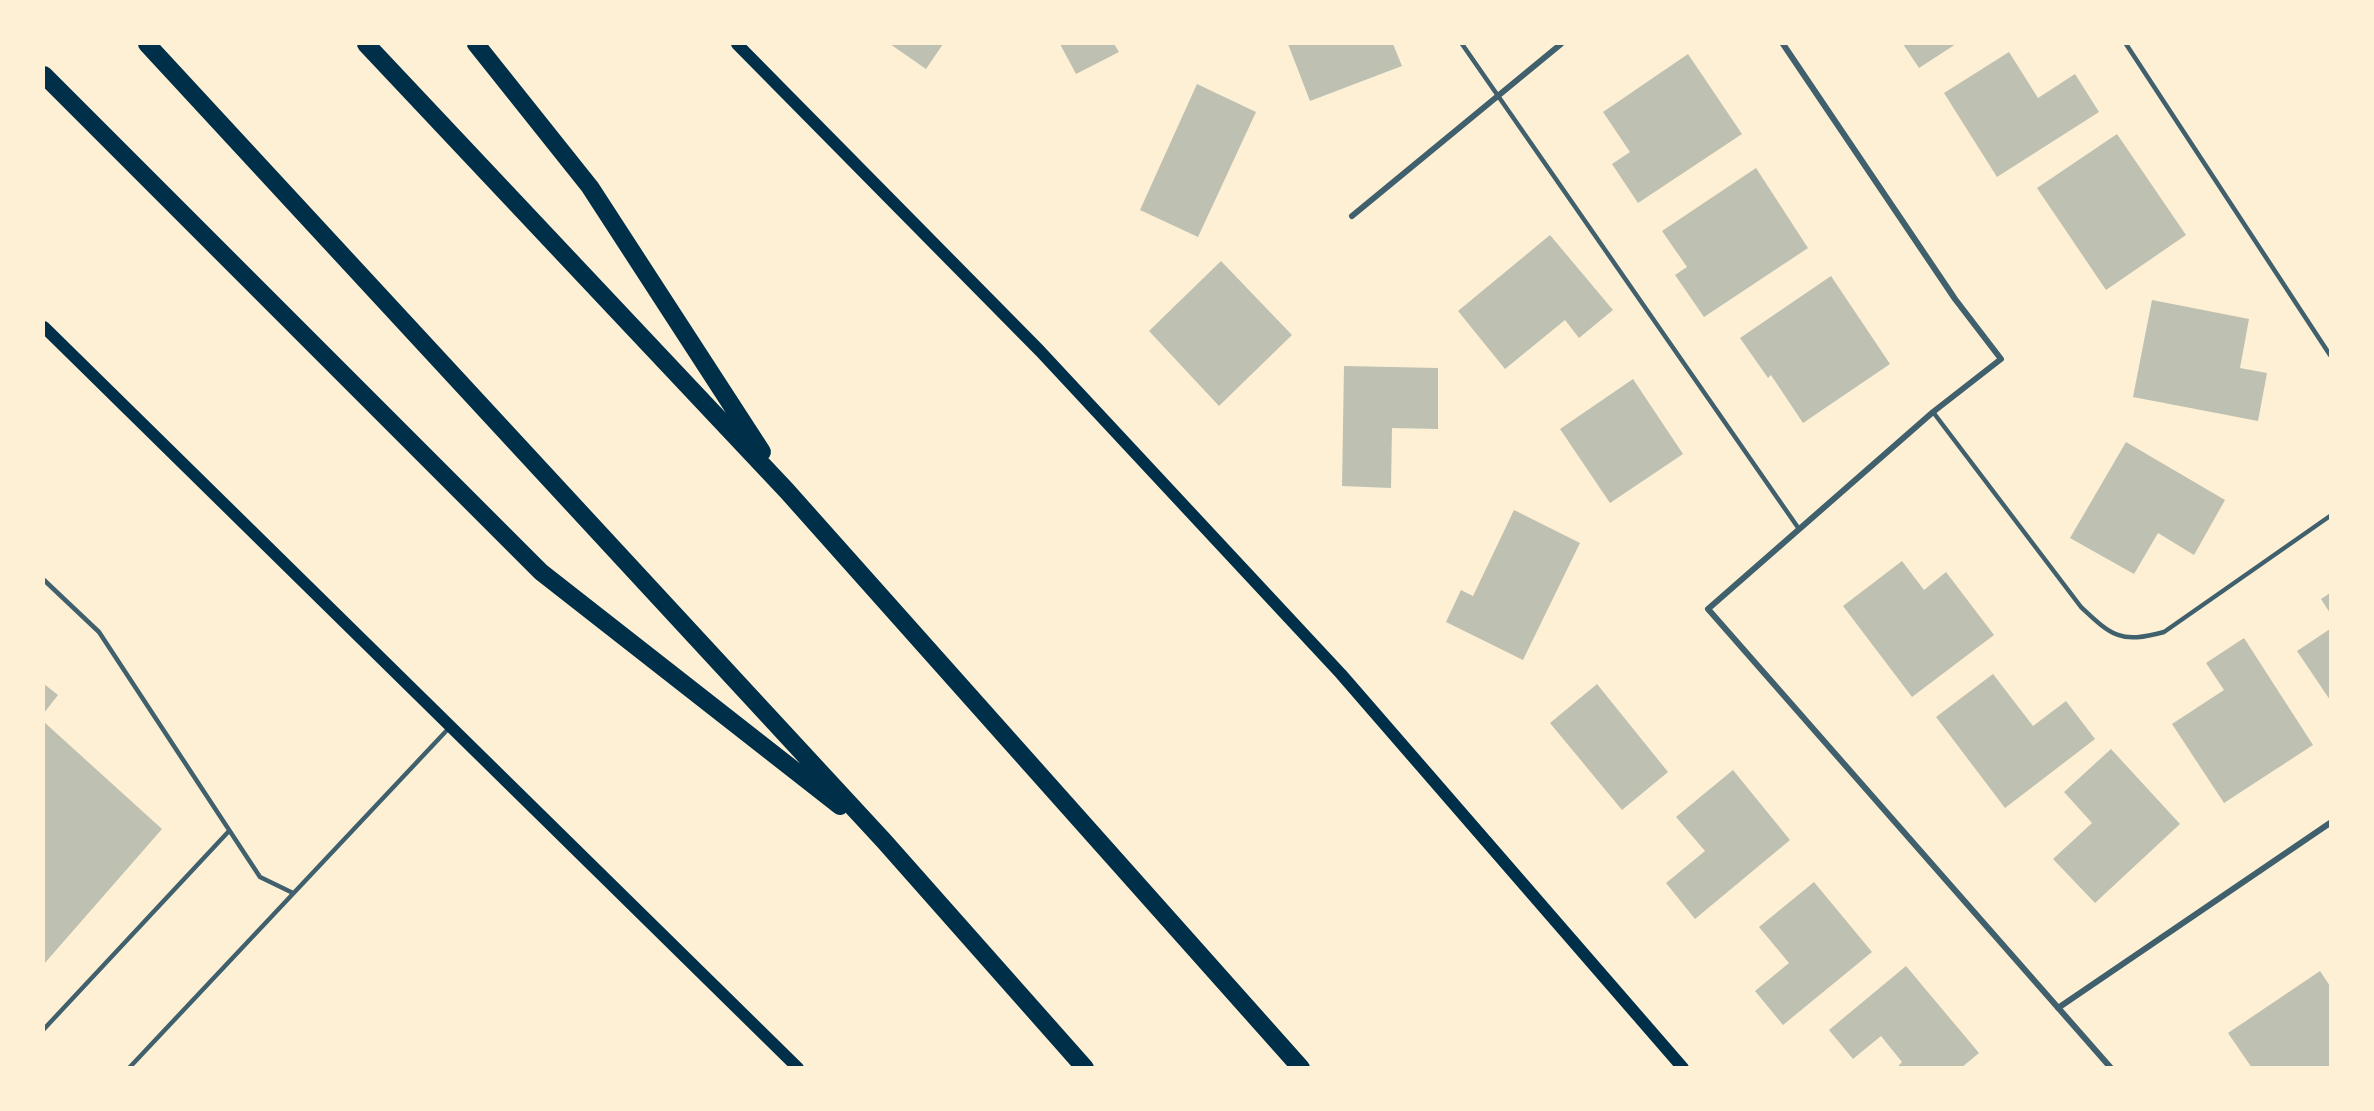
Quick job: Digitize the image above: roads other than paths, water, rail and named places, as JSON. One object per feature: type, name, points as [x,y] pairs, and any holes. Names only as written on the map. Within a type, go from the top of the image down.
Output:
[{"type":"highway","points":[[147,44],[884,841],[1085,1068]]},
{"type":"highway","points":[[366,44],[787,491],[1301,1068]]},
{"type":"highway","points":[[476,44],[590,187],[787,491]]},
{"type":"highway","points":[[44,75],[541,572],[884,841]]},
{"type":"main road","points":[[737,44],[1040,351],[1341,674],[1683,1068]]},
{"type":"main road","points":[[44,327],[798,1068]]},
{"type":"street","points":[[1352,216],[1496,95],[1561,44]]},
{"type":"street","points":[[1783,44],[1955,299],[2001,359],[1933,412],[1708,609],[2111,1068]]},
{"type":"street","points":[[2058,1008],[2331,823]]},
{"type":"lane","points":[[1462,44],[1799,529]]},
{"type":"lane","points":[[2126,44],[2331,355]]},
{"type":"lane","points":[[1933,412],[2081,607],[2108,633],[2137,639],[2164,632],[2331,516]]},
{"type":"lane","points":[[44,580],[99,632],[260,877],[293,893]]},
{"type":"lane","points":[[129,1068],[451,726]]},
{"type":"lane","points":[[44,1029],[229,831]]}]
